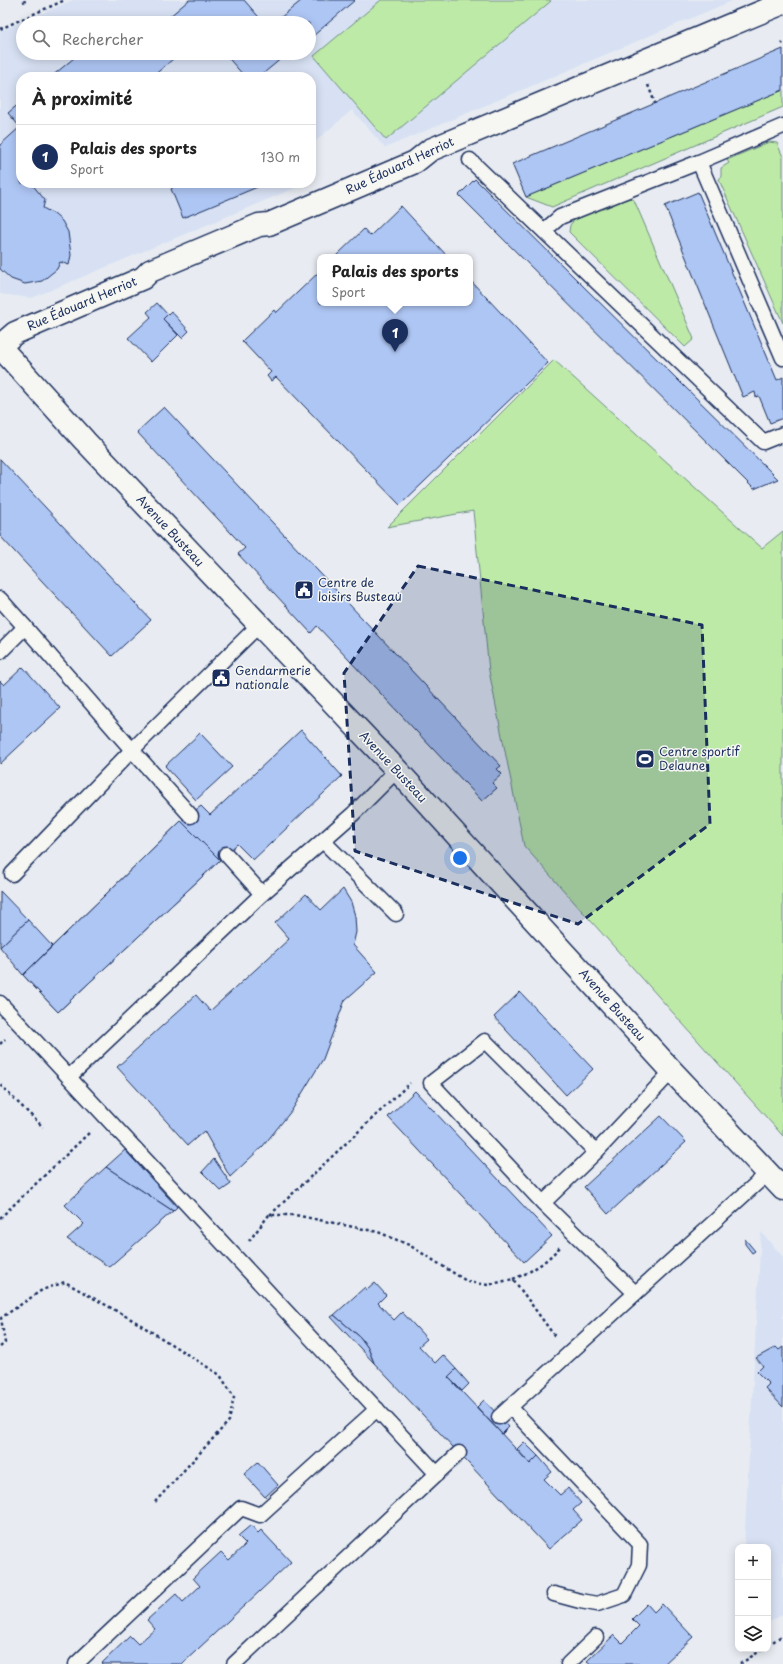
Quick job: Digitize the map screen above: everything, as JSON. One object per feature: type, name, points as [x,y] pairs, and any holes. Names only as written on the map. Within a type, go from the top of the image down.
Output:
[{"type":"street","name":"Rue Édouard Herriot","points":[[0,347],[15,333],[143,278],[150,271],[259,225],[269,224],[415,162],[430,150],[783,3]]},
{"type":"street","name":"Avenue Busteau","points":[[0,347],[259,626],[397,770],[672,1071],[783,1189]]},
{"type":"lane","points":[[545,230],[560,216],[782,128]]},
{"type":"lane","points":[[470,160],[545,230],[763,442],[783,434]]},
{"type":"lane","points":[[699,162],[783,358]]},
{"type":"lane","points":[[0,599],[191,816]]},
{"type":"lane","points":[[12,874],[132,750],[259,626]]},
{"type":"lane","points":[[0,652],[25,627]]},
{"type":"lane","points":[[68,1077],[262,894],[353,814],[397,770]]},
{"type":"lane","points":[[323,841],[396,914]]},
{"type":"lane","points":[[226,854],[262,894]]},
{"type":"lane","points":[[0,1003],[437,1474]]},
{"type":"lane","points":[[596,1152],[485,1041],[431,1083],[543,1204],[635,1293]]},
{"type":"lane","points":[[543,1204],[596,1152],[672,1071]]},
{"type":"lane","points":[[499,1417],[768,1173]]},
{"type":"lane","points":[[510,1407],[640,1544],[640,1564],[624,1595],[597,1604],[580,1602],[554,1594]]},
{"type":"lane","points":[[76,1664],[241,1508],[260,1515],[377,1409]]},
{"type":"lane","points":[[234,1664],[459,1454]]},
{"type":"lane","points":[[568,1664],[596,1637]]},
{"type":"path","points":[[23,2],[28,0]]},
{"type":"path","points":[[29,16],[65,0]]},
{"type":"path","points":[[0,29],[16,22]]},
{"type":"path","points":[[648,85],[655,103]]},
{"type":"path","points":[[236,1258],[269,1215],[409,1083],[431,1083]]},
{"type":"path","points":[[0,1085],[43,1127]]},
{"type":"path","points":[[0,1218],[106,1117]]},
{"type":"path","points":[[269,1215],[295,1215],[378,1232],[409,1245],[468,1282],[488,1285],[528,1274],[548,1260],[572,1233]]},
{"type":"path","points":[[513,1279],[532,1303],[567,1355]]},
{"type":"path","points":[[0,1347],[5,1342],[1,1318],[42,1290],[65,1282],[136,1322],[220,1375],[234,1397],[229,1421],[155,1502]]},
{"type":"path","points":[[771,1643],[783,1635]]},
{"type":"path","points":[[740,1664],[758,1652]]},
{"type":"highlighted area","points":[[418,566],[702,625],[710,824],[578,924],[355,851],[344,673]]},
{"type":"shaded area","points":[[73,0],[734,0],[385,148],[352,110],[316,141],[316,72],[16,72],[16,188],[295,188],[32,298],[0,294],[0,31],[16,24],[16,60],[316,60],[316,16],[35,16]]},
{"type":"shaded area","points":[[761,1232],[783,1257],[783,1614],[771,1621],[771,1544],[744,1544]]},
{"type":"green space","points":[[381,0],[551,1],[386,140],[316,58],[316,54]]},
{"type":"green space","points":[[783,90],[783,107],[552,207],[526,197]]},
{"type":"green space","points":[[769,142],[777,143],[783,157],[783,323],[719,180],[721,176],[721,168],[729,163],[727,160]]},
{"type":"green space","points":[[627,197],[634,200],[694,339],[685,347],[569,232],[570,225],[574,220]]},
{"type":"green space","name":"Centre sportif Delaune","points":[[554,360],[762,548],[783,531],[783,1136],[524,846],[489,671],[473,511],[387,527]]},
{"type":"building","points":[[189,0],[244,0],[258,16],[170,16]]},
{"type":"building","points":[[302,0],[355,0],[316,33],[316,16],[283,16]]},
{"type":"building","points":[[783,49],[783,90],[526,197],[512,164]]},
{"type":"building","points":[[72,60],[172,60],[158,72],[57,72]]},
{"type":"building","points":[[230,60],[280,60],[265,72],[241,72]]},
{"type":"building","points":[[16,106],[16,122],[8,113]]},
{"type":"building","points":[[16,131],[16,188],[35,188],[45,200],[43,208],[54,214],[62,221],[68,232],[71,255],[69,265],[60,262],[57,269],[42,281],[25,284],[11,279],[0,269],[0,145]]},
{"type":"building","points":[[475,179],[778,479],[754,489],[459,195]]},
{"type":"building","points":[[172,188],[255,188],[183,218],[171,189]]},
{"type":"building","points":[[698,192],[777,380],[783,377],[783,418],[770,423],[759,396],[756,397],[755,392],[743,397],[665,206]]},
{"type":"building","points":[[401,206],[445,254],[338,254],[364,229],[370,236]]},
{"type":"building","points":[[317,274],[317,306],[473,306],[473,283],[548,363],[400,505],[276,377],[271,381],[267,376],[271,372],[242,341],[274,310],[276,313]]},
{"type":"building","points":[[157,303],[168,315],[163,319],[178,335],[151,362],[128,338],[151,317],[147,312]]},
{"type":"building","points":[[171,311],[189,331],[182,338],[163,319]]},
{"type":"building","name":"Centre de loisirs Busteau","points":[[164,407],[501,766],[497,769],[502,774],[492,783],[497,788],[482,801],[317,626],[311,633],[238,554],[245,548],[137,432]]},
{"type":"building","points":[[0,459],[151,620],[112,656],[0,536]]},
{"type":"building","points":[[23,667],[60,708],[0,764],[0,681],[4,685]]},
{"type":"building","points":[[301,730],[342,776],[253,860],[237,844],[58,1012],[23,975],[181,821],[201,806],[210,815]]},
{"type":"building","points":[[200,733],[232,767],[196,800],[165,766]]},
{"type":"building","points":[[181,821],[220,860],[58,1012],[23,975]]},
{"type":"building","points":[[343,889],[351,902],[355,916],[356,932],[353,945],[377,972],[345,1000],[323,1059],[292,1110],[263,1146],[230,1177],[204,1131],[188,1145],[117,1067],[196,995],[210,1011],[289,939],[275,923],[306,894],[321,910]]},
{"type":"building","points":[[0,891],[28,920],[0,947]]},
{"type":"building","points":[[28,920],[52,946],[23,975],[0,947]]},
{"type":"building","points":[[520,992],[593,1069],[566,1095],[494,1017]]},
{"type":"building","points":[[415,1091],[552,1236],[524,1262],[388,1117]]},
{"type":"building","points":[[661,1116],[686,1142],[608,1214],[584,1187]]},
{"type":"building","points":[[125,1150],[177,1207],[173,1211],[106,1167]]},
{"type":"building","points":[[214,1159],[231,1184],[221,1191],[202,1172]]},
{"type":"building","points":[[106,1167],[173,1211],[109,1267],[67,1239],[84,1224],[65,1205]]},
{"type":"building","points":[[745,1239],[755,1251],[752,1253],[745,1244]]},
{"type":"building","points":[[375,1283],[386,1295],[378,1303],[394,1320],[402,1312],[427,1339],[419,1346],[435,1363],[443,1355],[456,1369],[448,1377],[530,1464],[538,1456],[552,1472],[544,1479],[560,1495],[568,1488],[581,1503],[573,1510],[582,1520],[549,1549],[374,1363],[368,1348],[360,1337],[334,1315],[365,1287],[367,1290]]},
{"type":"building","points":[[334,1315],[360,1337],[368,1348],[374,1363],[331,1317]]},
{"type":"building","points":[[776,1347],[779,1350],[783,1347],[783,1407],[765,1388],[769,1384],[757,1372],[763,1366],[756,1358]]},
{"type":"building","points":[[456,1369],[469,1384],[462,1391],[448,1377]]},
{"type":"building","points":[[484,1400],[509,1427],[502,1434],[477,1407]]},
{"type":"building","points":[[524,1442],[538,1456],[530,1464],[517,1449]]},
{"type":"building","points":[[258,1462],[278,1485],[265,1497],[244,1474]]},
{"type":"building","points":[[251,1525],[258,1533],[261,1530],[291,1562],[182,1664],[102,1663],[130,1636],[138,1644],[155,1629],[147,1620],[176,1594],[183,1602],[200,1586],[193,1578],[221,1552],[229,1560],[246,1544],[238,1536]]},
{"type":"building","points":[[647,1604],[654,1612],[662,1604],[693,1637],[664,1664],[591,1664],[587,1661],[614,1635],[622,1643],[639,1626],[632,1619]]},
{"type":"place","name":"Palais des sports","points":[[395,352]]},
{"type":"place","name":"Centre de loisirs Busteau","points":[[304,590]]},
{"type":"place","name":"Gendarmerie nationale","points":[[221,678]]},
{"type":"place","name":"Centre sportif Delaune","points":[[645,759]]}]
